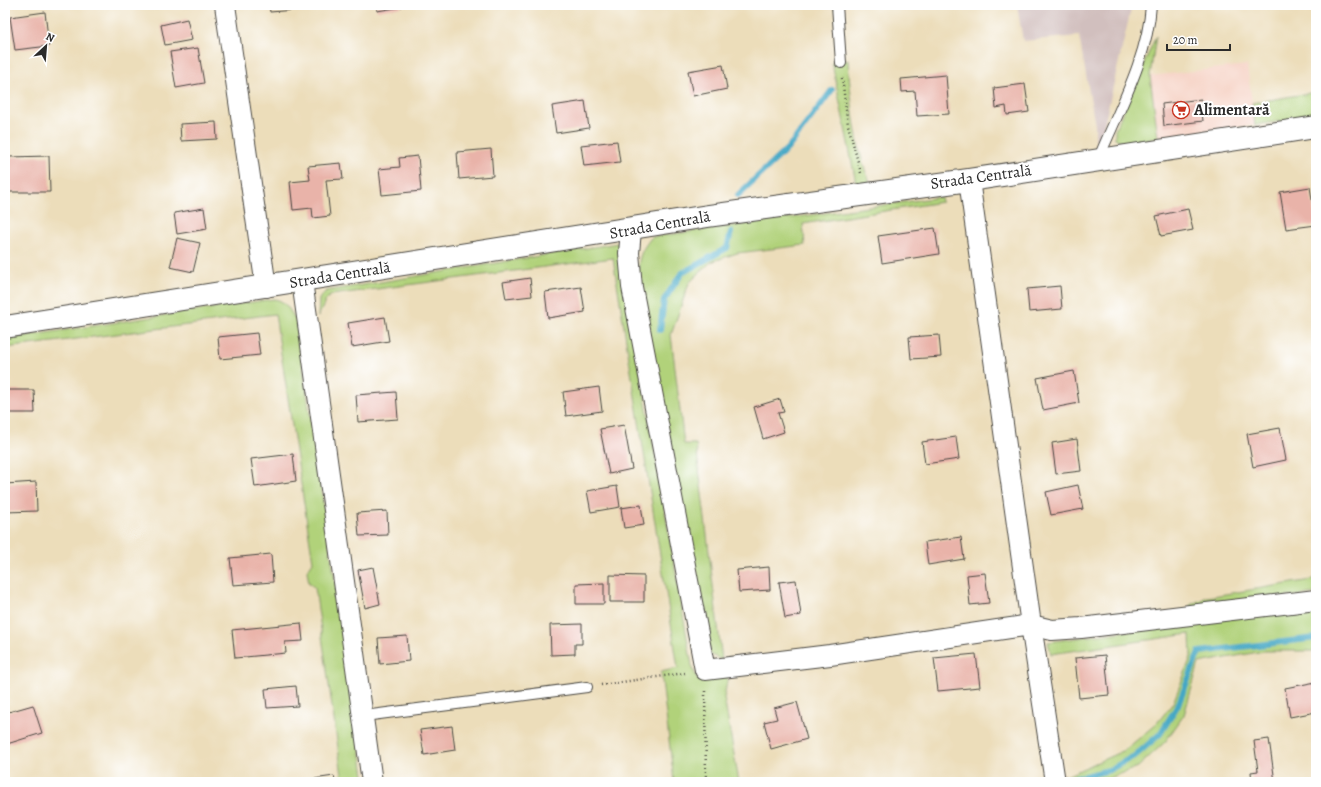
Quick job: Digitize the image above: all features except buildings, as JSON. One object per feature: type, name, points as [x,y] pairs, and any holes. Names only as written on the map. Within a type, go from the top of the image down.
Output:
[{"type":"street","points":[[225,5],[266,287]]},
{"type":"street","name":"Strada Centrală","points":[[5,327],[631,230],[708,216],[969,180],[1316,127]]},
{"type":"street","points":[[969,180],[1031,625],[1054,776]]},
{"type":"street","points":[[631,230],[630,253],[632,287],[705,670],[830,655],[1031,625],[1052,630],[1081,628],[1316,600]]},
{"type":"street","points":[[302,281],[364,716],[372,782]]},
{"type":"lane","points":[[836,5],[841,63]]},
{"type":"lane","points":[[1098,160],[1144,49],[1150,21],[1151,5]]},
{"type":"lane","points":[[364,716],[587,687]]},
{"type":"path","points":[[841,63],[848,125],[866,194]]},
{"type":"path","points":[[587,687],[705,670],[706,782]]},
{"type":"shaded area","points":[[1017,5],[1132,5],[1101,138],[1095,140],[1095,125],[1079,36],[1023,41]]},
{"type":"shaded area","points":[[1247,65],[1255,125],[1158,137],[1150,76]]},
{"type":"green space","points":[[1156,36],[1150,76],[1158,137],[1136,143],[1126,143],[1115,138],[1115,130]]},
{"type":"green space","points":[[848,60],[857,140],[865,170],[870,182],[856,183],[832,63]]},
{"type":"green space","points":[[1316,92],[1316,116],[1255,125],[1252,103]]},
{"type":"green space","points":[[941,197],[942,202],[803,224],[805,245],[737,253],[711,262],[689,283],[671,335],[684,444],[696,444],[722,660],[710,654],[639,289],[638,267],[643,249],[652,237]]},
{"type":"green space","points":[[618,243],[692,666],[697,679],[728,676],[724,698],[739,782],[674,782],[661,672],[678,668],[613,258],[331,295],[326,300],[318,317],[319,299],[326,291]]},
{"type":"green space","points":[[273,299],[281,301],[290,310],[296,321],[365,782],[343,782],[315,588],[309,583],[307,571],[313,562],[275,314],[5,348],[5,339]]},
{"type":"green space","points":[[1316,575],[1316,593],[1191,610],[1190,605],[1207,597],[1311,580]]},
{"type":"green space","points":[[1316,605],[1316,651],[1264,651],[1199,663],[1184,715],[1165,742],[1138,767],[1100,782],[1067,782],[1066,776],[1125,750],[1157,723],[1173,703],[1191,657],[1190,634],[1051,654],[1048,642]]},
{"type":"waterway","points":[[738,195],[788,148],[832,90]]},
{"type":"waterway","points":[[660,330],[664,300],[682,273],[727,248],[731,232]]},
{"type":"waterway","points":[[1061,782],[1109,770],[1136,755],[1160,734],[1178,705],[1199,652],[1316,638]]},
{"type":"place","name":"Alimentară","points":[[1181,110]]}]
